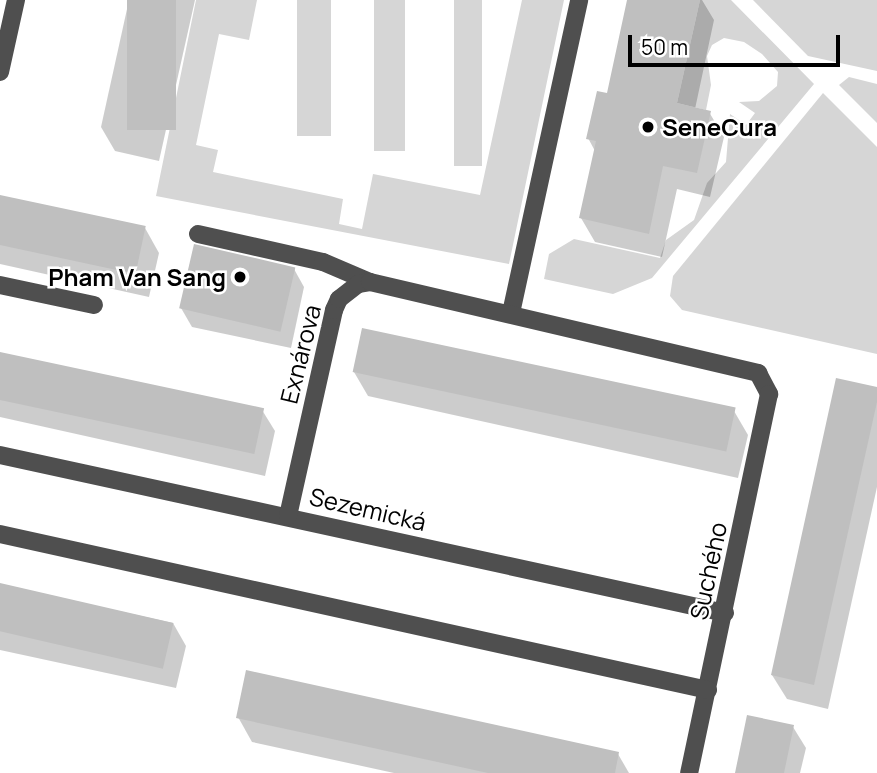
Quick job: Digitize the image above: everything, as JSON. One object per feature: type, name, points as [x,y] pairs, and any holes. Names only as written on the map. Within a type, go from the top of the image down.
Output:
[{"type":"street","points":[[0,72],[16,0]]},
{"type":"street","points":[[198,234],[323,262],[370,282],[511,313],[579,0]]},
{"type":"street","name":"Exnárova","points":[[288,516],[334,310],[347,290],[370,282]]},
{"type":"street","points":[[0,285],[94,305]]},
{"type":"street","name":"Suchého","points":[[511,313],[750,369],[765,379],[769,394],[689,773]]},
{"type":"street","name":"Sezemická","points":[[0,455],[724,613]]},
{"type":"street","points":[[0,534],[708,690]]},
{"type":"shaded area","points":[[196,0],[257,0],[249,40],[219,34],[196,145],[218,150],[213,172],[343,199],[339,224],[362,229],[373,174],[480,195],[522,0],[564,0],[509,264],[156,196]]},
{"type":"shaded area","points":[[297,0],[331,0],[331,136],[297,136]]},
{"type":"shaded area","points":[[374,0],[405,0],[405,151],[374,151]]},
{"type":"shaded area","points":[[454,0],[482,0],[482,166],[454,166]]},
{"type":"shaded area","points":[[700,0],[731,0],[814,84],[652,278],[613,294],[544,279],[549,254],[574,239],[660,258],[666,240],[694,220],[707,183],[726,162],[730,114],[746,125],[755,113],[739,102],[759,101],[777,86],[778,72],[762,54],[744,42],[724,38],[712,45],[707,56],[711,85],[706,110],[677,103]]},
{"type":"shaded area","points":[[753,0],[877,0],[877,71],[808,56]]},
{"type":"shaded area","points":[[849,77],[877,84],[877,123],[839,85]]},
{"type":"shaded area","points":[[823,93],[877,147],[877,354],[682,310],[670,296],[673,276]]},
{"type":"building","points":[[127,0],[176,0],[176,130],[127,130]]},
{"type":"building","name":"SeneCura","points":[[627,0],[700,0],[677,103],[711,111],[697,173],[663,166],[649,234],[579,218],[596,141],[586,139],[597,91],[607,93]]},
{"type":"building","points":[[0,195],[146,226],[136,274],[0,245]]},
{"type":"building","name":"Pham Van Sang","points":[[194,244],[295,267],[280,332],[179,308]]},
{"type":"building","points":[[362,328],[736,407],[726,451],[353,372]]},
{"type":"building","points":[[0,352],[264,408],[254,454],[0,400]]},
{"type":"building","points":[[836,378],[877,387],[877,402],[814,685],[771,675]]},
{"type":"building","points":[[0,583],[173,623],[163,669],[0,631]]},
{"type":"building","points":[[246,670],[619,752],[615,773],[488,773],[236,718]]},
{"type":"building","points":[[747,715],[794,725],[784,773],[735,773]]},
{"type":"place","name":"SeneCura","points":[[648,127]]},
{"type":"place","name":"Pham Van Sang","points":[[240,277]]}]
